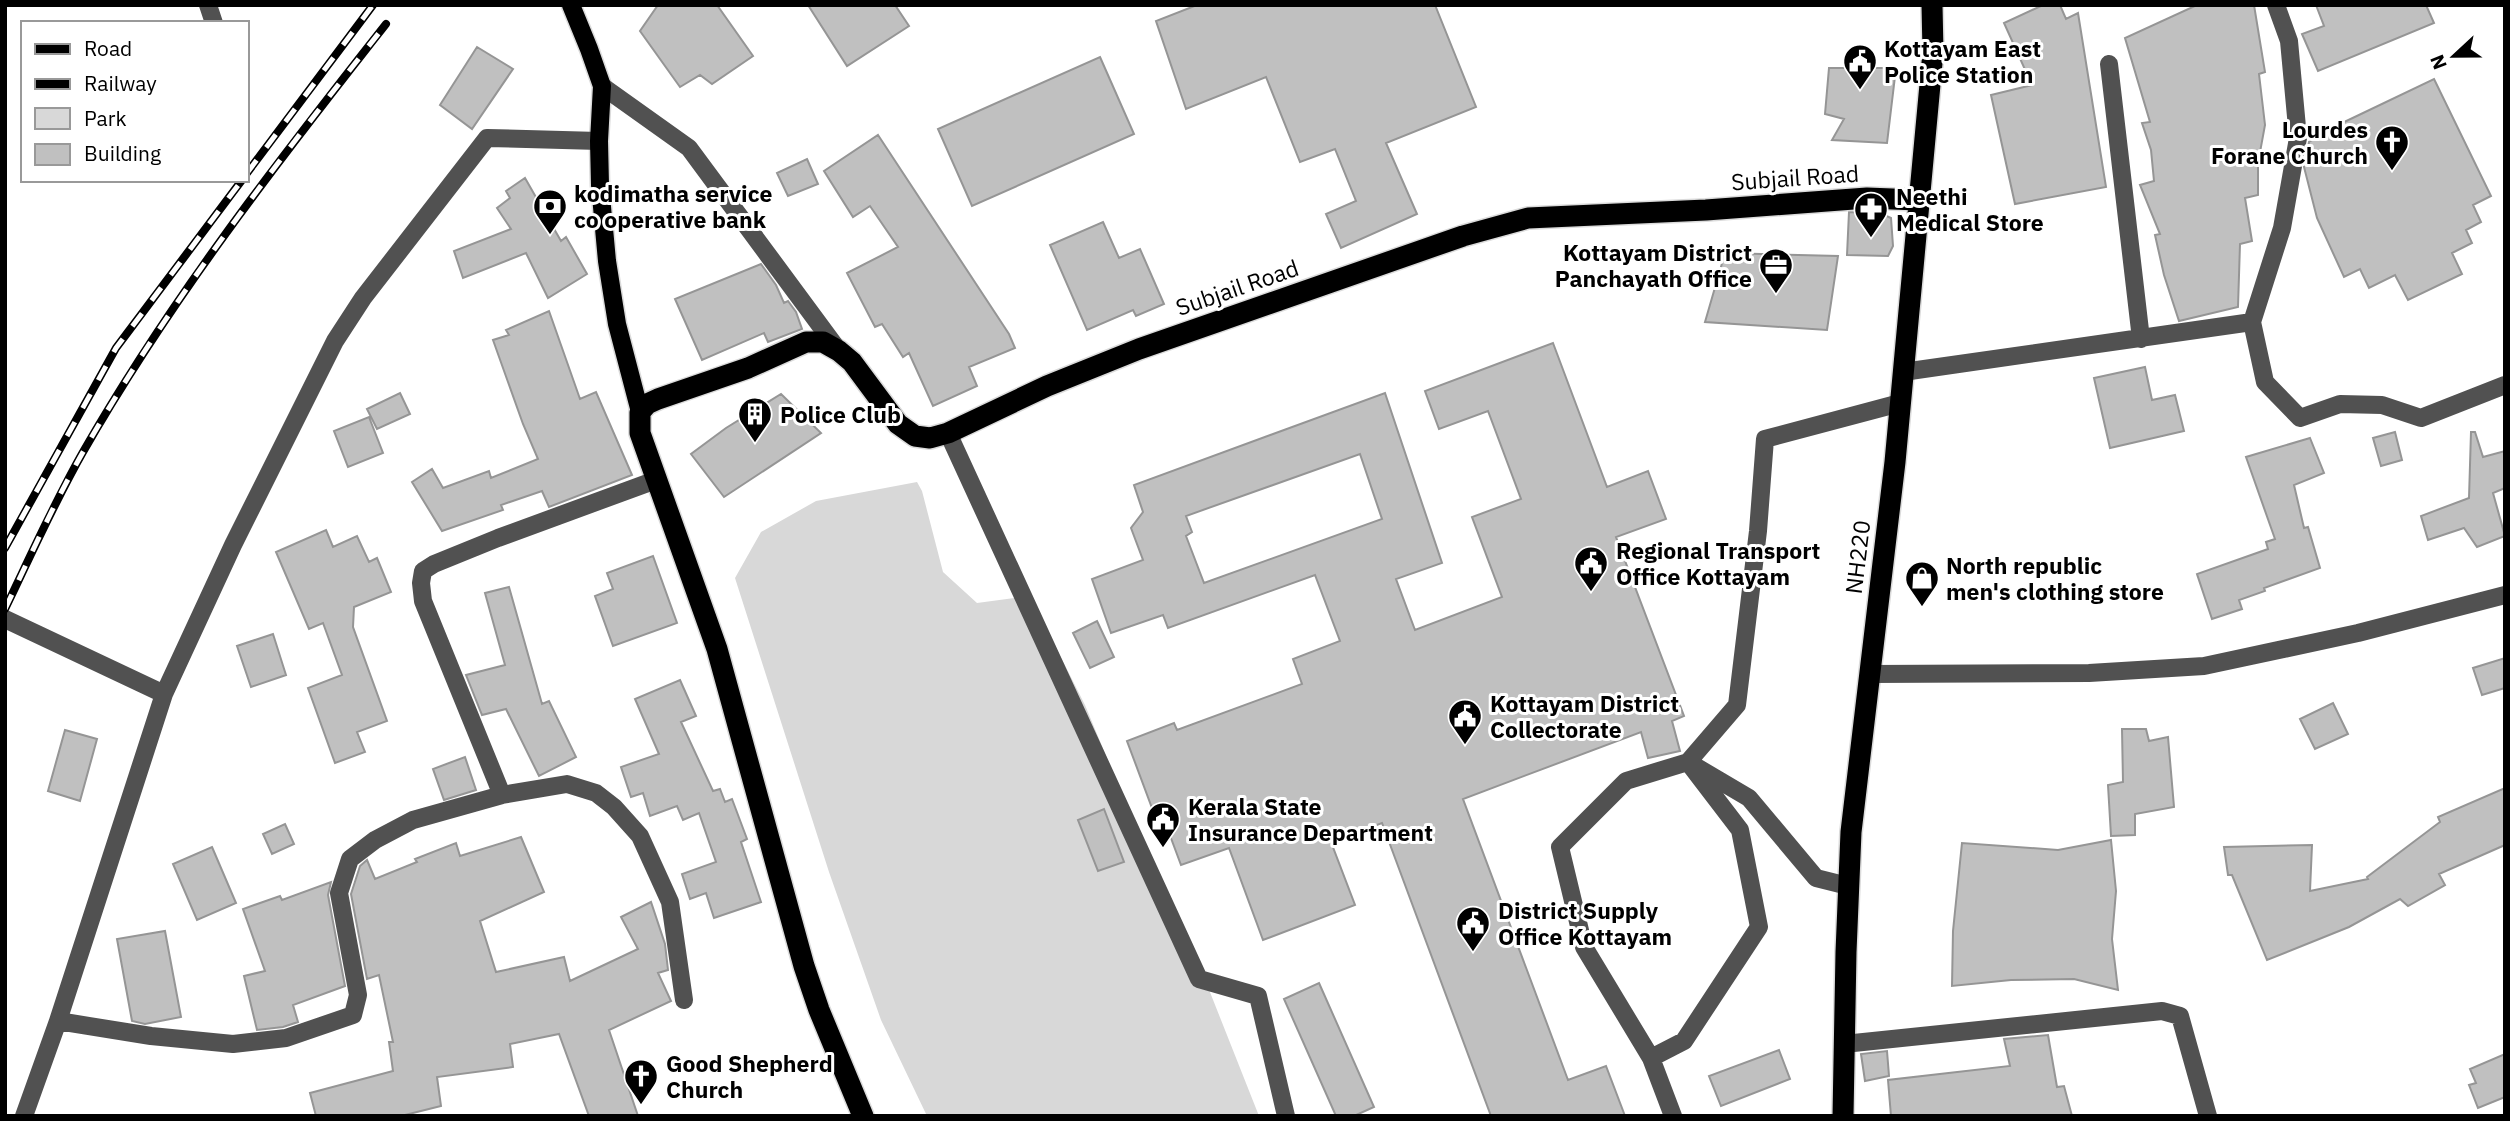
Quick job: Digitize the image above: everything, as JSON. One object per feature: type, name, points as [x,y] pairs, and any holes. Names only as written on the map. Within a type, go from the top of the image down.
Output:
[{"type":"highway","name":"NH220","points":[[1843,1116],[1851,832],[1900,403],[1933,52],[1932,5]]},
{"type":"highway","name":"Subjail Road","points":[[839,351],[864,377],[898,424],[915,436],[930,438],[948,433],[1105,362],[1463,236],[1528,218],[1706,210],[1867,198],[1918,200]]},
{"type":"highway","points":[[839,351],[823,342],[806,342],[748,368],[658,399],[647,404],[640,412],[640,433],[717,649],[804,966],[819,1010],[863,1116]]},
{"type":"main road","points":[[571,5],[602,86],[598,141],[607,261],[617,324],[640,412]]},
{"type":"street","points":[[2276,5],[2289,41],[2298,138],[2283,228],[2252,322],[2265,382],[2300,418],[2340,404],[2382,405],[2421,418],[2505,385]]},
{"type":"street","points":[[2109,64],[2141,339]]},
{"type":"street","points":[[602,86],[689,148],[839,351]]},
{"type":"street","points":[[24,1116],[58,1021],[164,694],[233,545],[335,341],[363,298],[487,138],[598,141]]},
{"type":"street","points":[[1903,372],[2252,322]]},
{"type":"street","points":[[1673,1116],[1650,1058],[1584,947],[1560,847],[1626,781],[1688,762],[1737,705],[1758,531],[1765,439],[1900,403]]},
{"type":"street","points":[[948,433],[1199,979],[1258,996],[1286,1116]]},
{"type":"street","points":[[502,795],[423,601],[423,571],[498,538],[656,480]]},
{"type":"street","points":[[1870,674],[2089,673],[2204,666],[2358,633],[2505,595]]},
{"type":"street","points":[[10,621],[164,694]]},
{"type":"street","points":[[1688,762],[1749,798],[1816,878],[1848,886]]},
{"type":"street","points":[[1650,1058],[1684,1041],[1759,927],[1740,830],[1688,762]]},
{"type":"street","points":[[58,1021],[151,1036],[233,1044],[286,1038],[353,1015],[358,995],[339,893],[350,859],[375,840],[413,820],[502,795],[566,784],[596,793],[614,807],[640,836],[670,902],[684,1000]]},
{"type":"street","points":[[1844,1044],[2162,1011],[2180,1016],[2208,1116]]},
{"type":"green space","points":[[917,482],[922,491],[943,572],[977,603],[1030,596],[1085,705],[1124,799],[1187,934],[1259,1116],[927,1116],[881,1020],[829,872],[735,578],[761,532],[816,501]]},
{"type":"building","points":[[658,5],[717,5],[753,56],[712,84],[700,75],[680,87],[640,31]]},
{"type":"building","points":[[808,5],[895,5],[909,26],[847,66]]},
{"type":"building","points":[[1197,5],[1435,5],[1476,107],[1386,143],[1417,214],[1341,248],[1326,214],[1356,201],[1335,149],[1300,162],[1266,77],[1186,109],[1156,21]]},
{"type":"building","points":[[2043,5],[2060,5],[2066,19],[2078,13],[2106,187],[2015,204],[1991,95],[2032,85],[2004,23]]},
{"type":"building","points":[[2197,5],[2254,5],[2265,72],[2259,74],[2265,125],[2258,163],[2258,195],[2245,198],[2252,241],[2240,244],[2238,307],[2179,321],[2155,235],[2160,234],[2140,185],[2154,181],[2151,150],[2142,123],[2150,122],[2125,38]]},
{"type":"building","points":[[2316,5],[2426,5],[2434,23],[2318,71],[2302,34],[2324,26]]},
{"type":"building","points":[[477,47],[513,69],[472,129],[440,105]]},
{"type":"building","points":[[1100,57],[1134,134],[972,206],[938,129]]},
{"type":"building","name":"Kottayam East Police Station","points":[[1829,68],[1896,68],[1887,143],[1832,140],[1844,119],[1825,114]]},
{"type":"building","name":"Lourdes Forane Church","points":[[2434,79],[2491,196],[2473,205],[2481,222],[2466,230],[2472,243],[2452,253],[2462,274],[2408,300],[2395,275],[2369,288],[2360,269],[2344,277],[2317,218],[2304,167],[2309,142],[2338,125]]},
{"type":"building","points":[[878,135],[1009,334],[1015,348],[969,367],[977,386],[933,406],[909,353],[903,357],[882,324],[875,327],[847,273],[898,247],[870,206],[853,217],[824,171]]},
{"type":"building","points":[[807,159],[818,184],[788,196],[777,173]]},
{"type":"building","points":[[525,178],[561,241],[566,237],[587,274],[548,298],[526,253],[463,278],[454,251],[511,229],[497,208],[510,198],[506,191]]},
{"type":"building","name":"Neethi Medical Store","points":[[1849,212],[1882,214],[1891,218],[1893,246],[1888,256],[1847,255]]},
{"type":"building","points":[[1103,222],[1119,258],[1140,249],[1164,304],[1136,316],[1133,310],[1087,330],[1050,245]]},
{"type":"building","points":[[1725,253],[1838,256],[1827,330],[1705,322]]},
{"type":"building","points":[[761,264],[776,285],[784,303],[788,301],[796,312],[802,329],[768,342],[764,333],[702,360],[675,299]]},
{"type":"building","points":[[549,311],[580,399],[596,392],[632,475],[549,507],[542,491],[501,505],[503,510],[442,531],[412,482],[432,469],[443,488],[489,471],[491,478],[538,459],[493,340],[509,335],[506,330]]},
{"type":"building","name":"Kottayam District Collectorate","points":[[1553,343],[1607,487],[1648,471],[1666,519],[1616,537],[1684,716],[1672,721],[1680,751],[1648,758],[1641,732],[1463,799],[1568,1080],[1606,1066],[1625,1116],[1491,1116],[1382,823],[1331,842],[1355,905],[1263,940],[1229,848],[1181,865],[1159,806],[1152,808],[1127,741],[1174,723],[1177,730],[1302,684],[1293,659],[1340,641],[1315,575],[1168,628],[1163,615],[1111,633],[1092,579],[1143,560],[1131,528],[1143,512],[1134,485],[1385,393],[1442,563],[1396,579],[1415,630],[1502,597],[1472,517],[1521,499],[1488,411],[1439,429],[1425,391]],"holes":[[[1360,454],[1382,519],[1204,583],[1186,536],[1192,532],[1186,516]]]},
{"type":"building","points":[[2145,367],[2152,400],[2175,395],[2184,431],[2110,448],[2094,378]]},
{"type":"building","points":[[400,393],[410,414],[377,429],[367,409]]},
{"type":"building","name":"Police Club","points":[[781,394],[821,433],[724,497],[691,454],[726,428]]},
{"type":"building","points":[[369,417],[383,453],[348,467],[334,431]]},
{"type":"building","points":[[2395,432],[2402,460],[2381,466],[2373,438]]},
{"type":"building","points":[[2471,432],[2475,432],[2483,457],[2505,451],[2505,488],[2493,493],[2505,536],[2477,547],[2464,528],[2428,540],[2421,516],[2469,498]]},
{"type":"building","points":[[2310,438],[2324,473],[2294,485],[2304,528],[2308,527],[2320,568],[2264,588],[2265,591],[2239,600],[2242,609],[2212,619],[2197,574],[2268,549],[2266,542],[2275,539],[2246,457]]},
{"type":"building","points":[[326,530],[333,547],[357,536],[369,562],[377,558],[391,592],[354,607],[353,627],[387,721],[357,732],[365,752],[335,763],[308,688],[342,675],[323,623],[309,629],[276,552]]},
{"type":"building","points":[[653,556],[677,623],[613,646],[595,596],[613,589],[607,573]]},
{"type":"building","points":[[509,587],[542,704],[549,701],[576,757],[539,776],[506,709],[482,715],[466,675],[505,665],[485,593]]},
{"type":"building","points":[[1097,621],[1114,657],[1090,668],[1073,633]]},
{"type":"building","points":[[273,634],[286,675],[251,687],[237,646]]},
{"type":"building","points":[[2505,658],[2505,688],[2482,695],[2473,668]]},
{"type":"building","points":[[680,680],[696,716],[681,722],[713,791],[720,789],[725,802],[732,799],[747,839],[741,842],[761,902],[714,918],[706,893],[690,899],[682,874],[716,862],[699,813],[683,820],[677,806],[650,816],[643,793],[631,797],[621,767],[659,754],[635,699]]},
{"type":"building","points":[[2333,703],[2348,734],[2315,749],[2300,719]]},
{"type":"building","points":[[2122,729],[2146,729],[2149,741],[2168,737],[2174,807],[2135,814],[2135,835],[2111,836],[2108,785],[2123,782]]},
{"type":"building","points":[[65,730],[97,739],[80,801],[48,791]]},
{"type":"building","points":[[465,757],[476,790],[444,800],[433,769]]},
{"type":"building","points":[[2505,788],[2505,845],[2439,874],[2445,885],[2408,906],[2400,899],[2349,927],[2267,960],[2232,875],[2228,875],[2224,847],[2312,845],[2310,891],[2368,879],[2367,877],[2440,822],[2438,817]]},
{"type":"building","points":[[1104,809],[1124,862],[1098,871],[1078,820]]},
{"type":"building","points":[[285,824],[294,844],[272,854],[263,834]]},
{"type":"building","points":[[521,837],[544,892],[480,921],[496,972],[564,957],[570,981],[638,949],[621,917],[651,902],[665,944],[668,970],[658,973],[671,1001],[609,1030],[638,1116],[589,1116],[559,1034],[510,1044],[513,1067],[437,1077],[441,1106],[401,1116],[316,1116],[310,1093],[393,1071],[389,1042],[393,1042],[379,975],[367,979],[351,894],[360,866],[367,860],[375,879],[456,843],[460,856]]},
{"type":"building","points":[[2111,840],[2116,891],[2112,939],[2118,990],[2074,979],[2011,980],[1952,986],[1953,931],[1962,843],[2058,850]]},
{"type":"building","points":[[212,847],[236,903],[197,920],[173,864]]},
{"type":"building","points":[[331,882],[328,895],[345,986],[293,1005],[298,1022],[257,1030],[244,976],[265,971],[243,909],[280,896],[282,900]]},
{"type":"building","points":[[165,931],[181,1017],[145,1024],[132,1021],[117,939]]},
{"type":"building","points":[[1319,983],[1374,1107],[1354,1116],[1336,1116],[1284,999]]},
{"type":"building","points":[[2048,1035],[2057,1087],[2064,1086],[2072,1116],[1891,1116],[1888,1080],[2010,1066],[2004,1039]]},
{"type":"building","points":[[1779,1050],[1790,1079],[1721,1106],[1709,1076]]},
{"type":"building","points":[[1887,1051],[1889,1076],[1865,1081],[1861,1054]]},
{"type":"building","points":[[2505,1054],[2505,1097],[2478,1108],[2469,1085],[2476,1083],[2470,1069]]},
{"type":"railway","points":[[248,172],[373,5]]},
{"type":"railway","points":[[5,609],[72,471],[152,340],[227,232],[386,24]]},
{"type":"railway","points":[[5,548],[116,348],[240,182]]},
{"type":"place","name":"Kottayam East Police Station","points":[[1860,91]]},
{"type":"place","name":"Lourdes Forane Church","points":[[2392,172]]},
{"type":"place","name":"kodimatha service co operative bank","points":[[550,236]]},
{"type":"place","name":"Neethi Medical Store","points":[[1871,239]]},
{"type":"place","name":"Kottayam District Panchayath Office","points":[[1776,295]]},
{"type":"place","name":"Police Club","points":[[755,444]]},
{"type":"place","name":"Regional Transport Office Kottayam","points":[[1591,593]]},
{"type":"place","name":"North republic men's clothing store","points":[[1922,608]]},
{"type":"place","name":"Kottayam District Collectorate","points":[[1465,746]]},
{"type":"place","name":"Kerala State Insurance Department","points":[[1163,849]]},
{"type":"place","name":"District Supply Office Kottayam","points":[[1473,953]]},
{"type":"place","name":"Good Shepherd Church","points":[[641,1106]]}]
